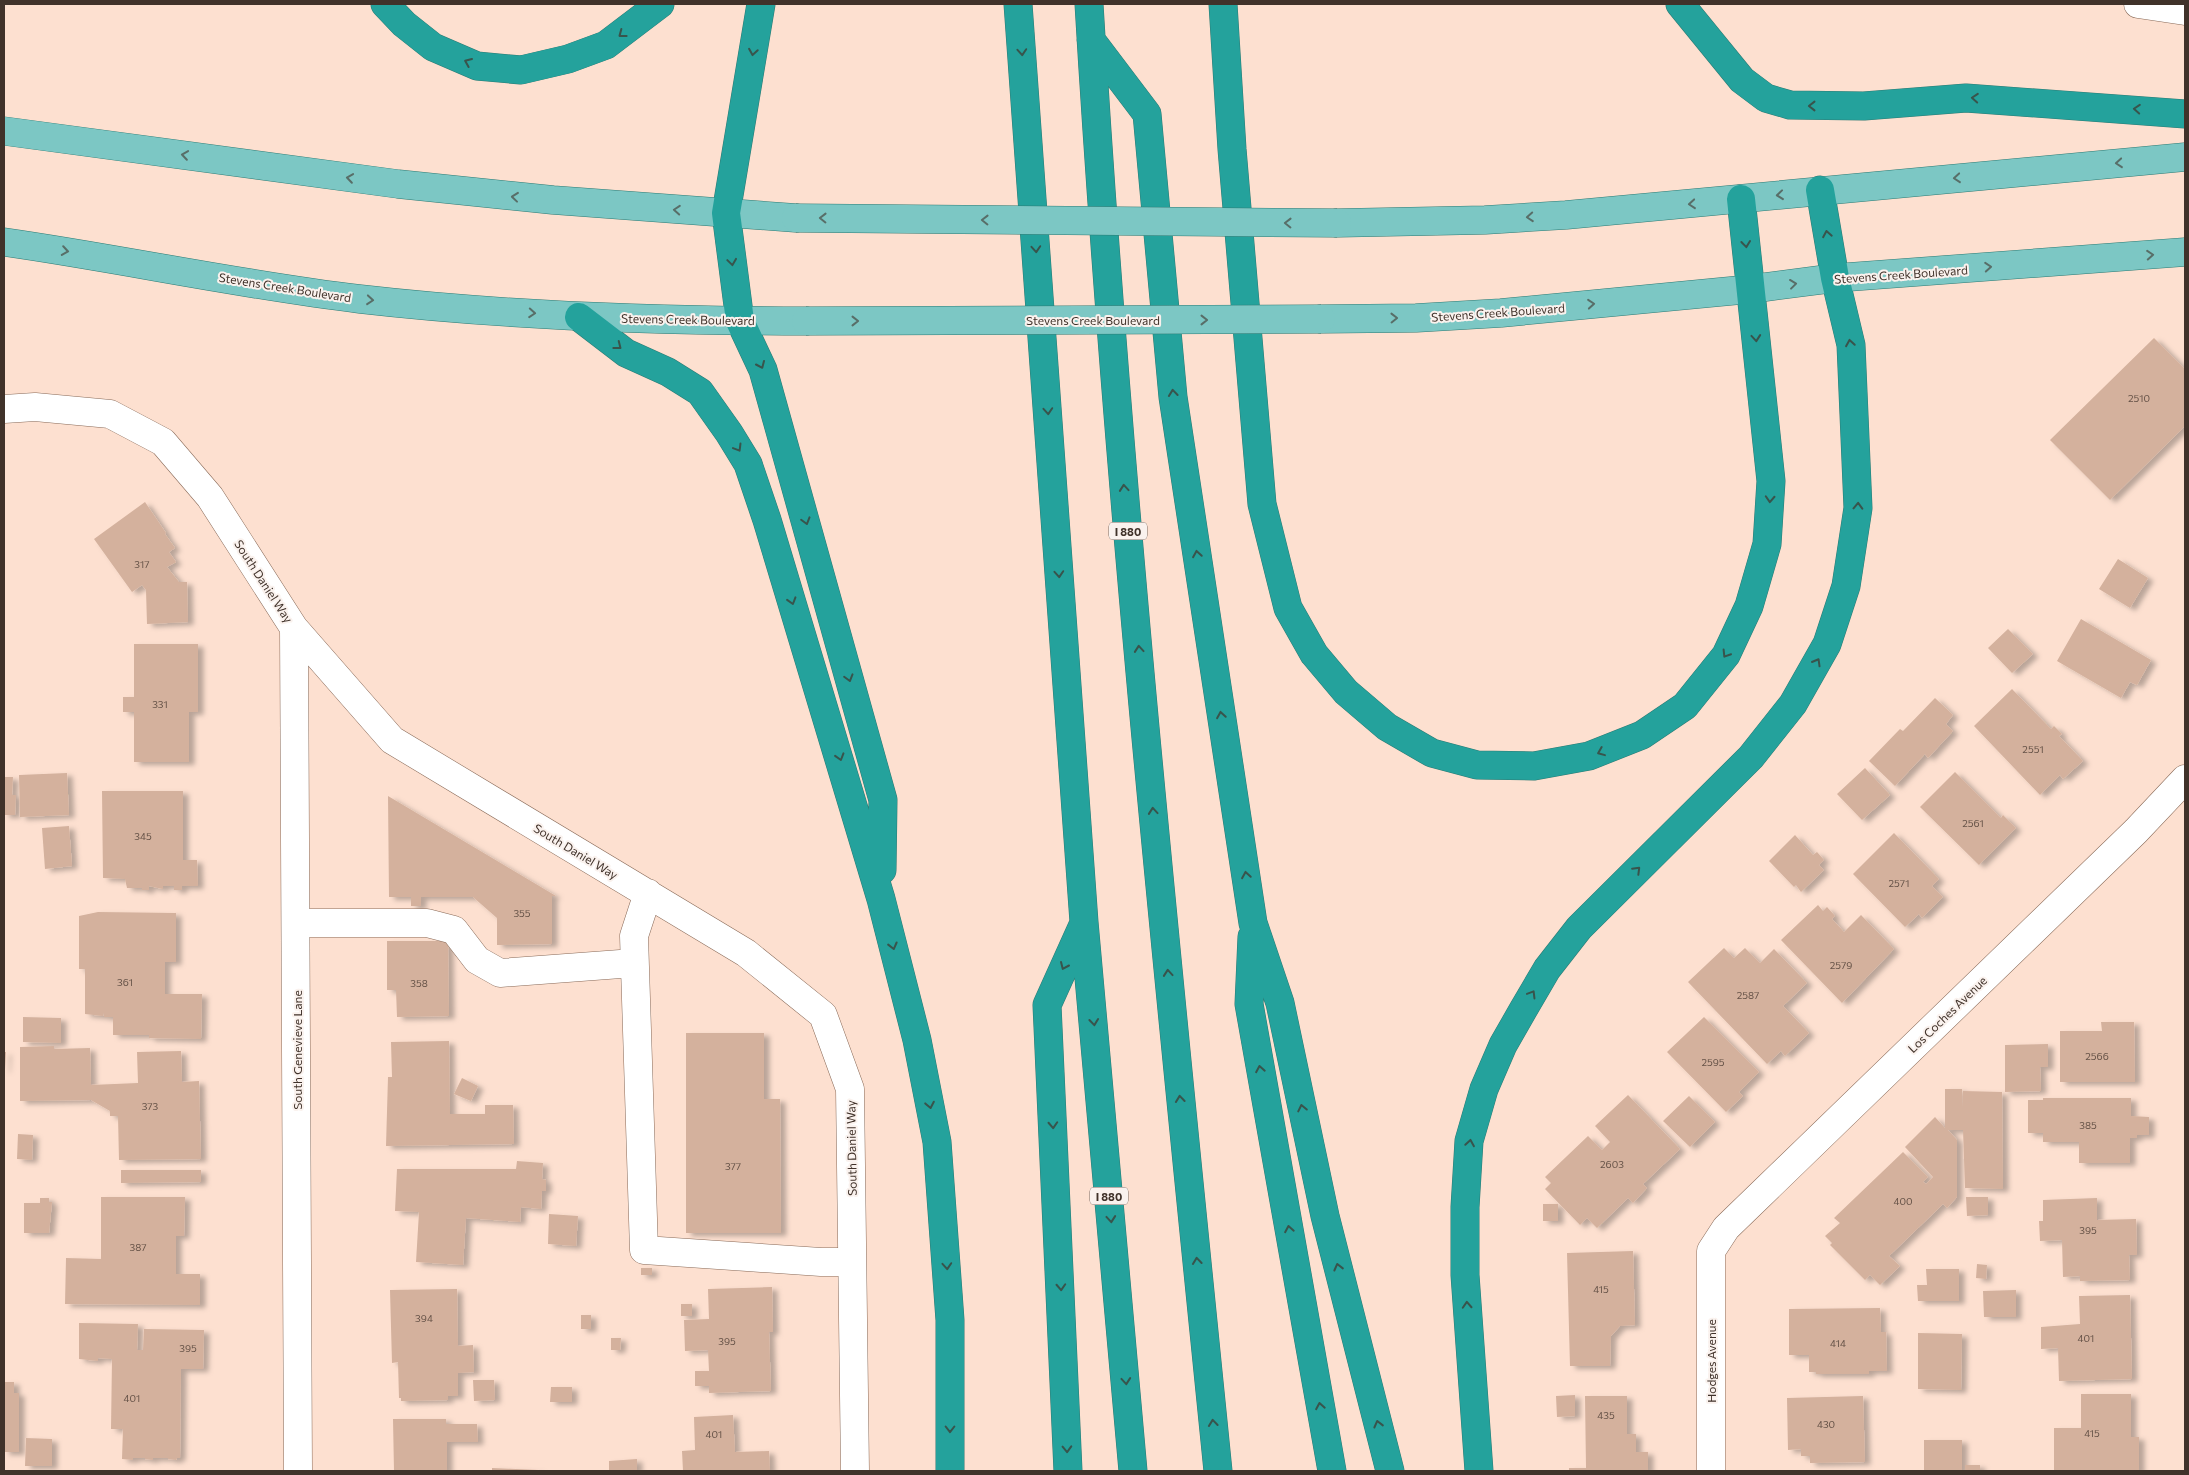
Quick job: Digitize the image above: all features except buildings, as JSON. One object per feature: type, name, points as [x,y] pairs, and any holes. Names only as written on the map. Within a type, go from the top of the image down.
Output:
[{"type":"highway","points":[[385,4],[404,24],[433,47],[477,66],[521,70],[568,59],[606,45],[660,4]]},
{"type":"highway","points":[[761,4],[726,213],[740,321],[763,370],[884,800],[882,899]]},
{"type":"highway","name":"I 880","points":[[1018,4],[1084,922],[1133,1471]]},
{"type":"highway","name":"I 880","points":[[1089,4],[1117,406],[1172,1012],[1218,1471]]},
{"type":"highway","points":[[1223,4],[1233,159],[1262,504],[1288,608],[1314,654],[1346,692],[1387,727],[1432,753],[1477,765],[1534,766],[1589,756],[1642,735],[1685,706],[1726,655],[1749,606],[1767,544],[1771,481],[1741,199]]},
{"type":"highway","points":[[1680,4],[1742,80],[1766,98],[1790,105],[1864,106],[1966,98],[2185,114]]},
{"type":"highway","points":[[1091,40],[1147,114],[1174,397],[1253,924],[1280,1003],[1325,1216],[1390,1471]]},
{"type":"highway","points":[[1479,1471],[1465,1275],[1469,1141],[1484,1089],[1503,1045],[1547,969],[1579,928],[1751,757],[1793,704],[1827,644],[1846,586],[1858,508],[1851,345],[1835,278],[1820,190]]},
{"type":"highway","points":[[579,317],[626,353],[668,372],[700,392],[748,464],[882,899],[917,1040],[937,1142],[950,1320],[950,1471]]},
{"type":"highway","points":[[1068,1471],[1047,1005],[1084,922]]},
{"type":"highway","points":[[1253,924],[1249,1004],[1332,1471]]},
{"type":"highway","points":[[1470,1354],[1495,1471]]},
{"type":"main road","points":[[4,131],[398,184],[553,200],[796,218],[1336,223],[1485,220],[1566,215],[2185,157]]},
{"type":"main road","name":"Stevens Creek Boulevard","points":[[4,242],[270,286],[361,299],[579,317],[740,321],[1416,318],[1501,313],[1751,289],[1835,278],[2185,252]]},
{"type":"street","points":[[2138,4],[2185,11]]},
{"type":"street","name":"South Daniel Way","points":[[4,409],[35,407],[110,414],[163,442],[210,496],[294,628],[392,740],[746,953],[823,1015],[850,1089],[854,1471]]},
{"type":"street","name":"South Genevieve Lane","points":[[294,628],[298,1471]]},
{"type":"street","name":"Los Coches Avenue","points":[[1711,1252],[1726,1228],[2129,838],[2185,778]]},
{"type":"street","points":[[648,894],[634,936],[644,1250],[821,1262],[852,1262]]},
{"type":"street","points":[[296,923],[427,923],[454,930],[477,960],[500,973],[634,963]]},
{"type":"street","name":"Hodges Avenue","points":[[1711,1252],[1711,1471]]}]
